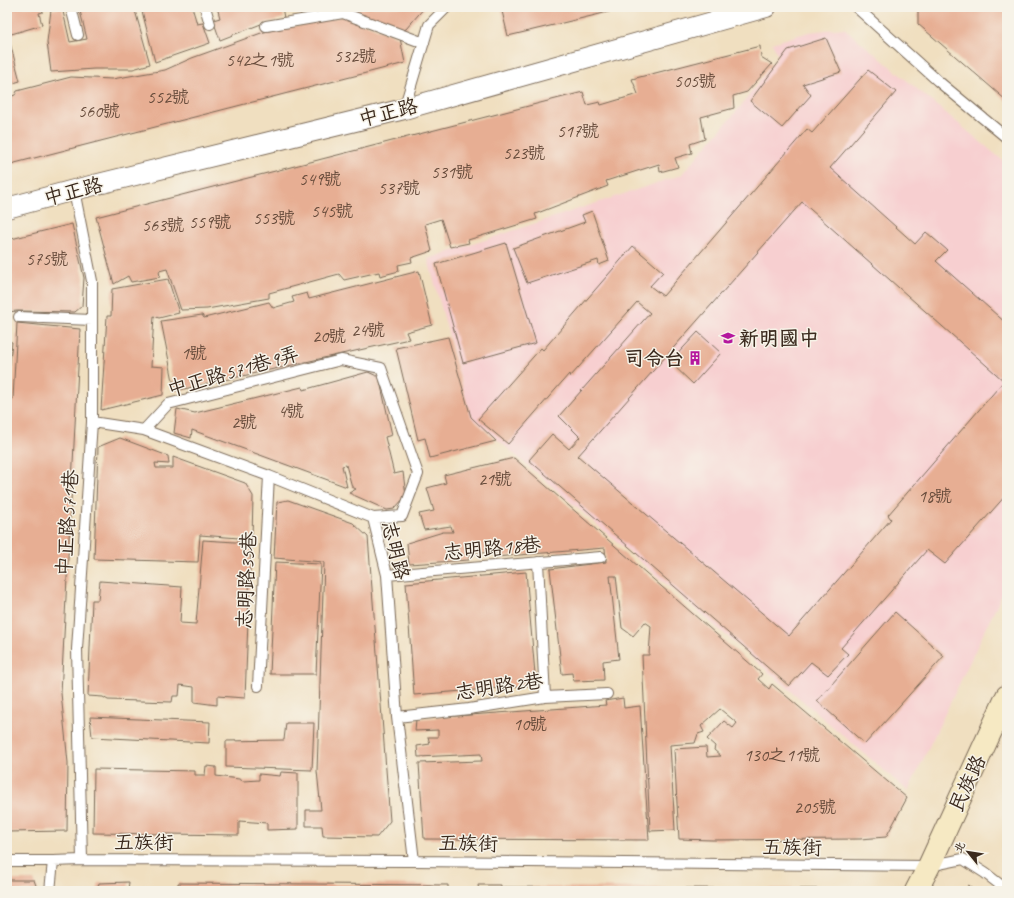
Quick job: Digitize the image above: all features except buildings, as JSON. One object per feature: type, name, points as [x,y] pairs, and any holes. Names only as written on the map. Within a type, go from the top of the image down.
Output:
[{"type":"main road","name":"民族路","points":[[916,891],[929,866],[1007,696]]},
{"type":"street","name":"中正路","points":[[7,208],[74,190],[404,109],[766,7]]},
{"type":"lane","points":[[71,7],[78,35]]},
{"type":"lane","points":[[205,7],[210,24]]},
{"type":"lane","points":[[404,109],[429,25],[447,7]]},
{"type":"lane","points":[[856,7],[938,81],[1007,138]]},
{"type":"lane","points":[[266,26],[343,13],[424,43]]},
{"type":"lane","name":"中正路571巷","points":[[74,190],[92,281],[92,422],[77,649],[82,860]]},
{"type":"lane","points":[[19,317],[92,320]]},
{"type":"lane","name":"中正路571巷9弄","points":[[144,430],[168,404],[341,360],[381,368],[418,474],[402,516],[373,518]]},
{"type":"lane","name":"志明路","points":[[92,422],[144,430],[269,476],[373,518],[387,575],[397,717],[414,861]]},
{"type":"lane","name":"志明路35巷","points":[[258,686],[269,476]]},
{"type":"lane","name":"志明路18巷","points":[[387,575],[600,557]]},
{"type":"lane","points":[[538,562],[545,697]]},
{"type":"lane","name":"志明路2巷","points":[[397,717],[469,709],[545,697],[607,694]]},
{"type":"lane","name":"五族街","points":[[7,861],[414,861],[929,866],[963,859],[985,873],[1007,890]]},
{"type":"lane","points":[[50,891],[53,861]]},
{"type":"shaded area","name":"新明國中","points":[[844,28],[1007,164],[1007,584],[908,791],[471,417],[428,259],[681,175],[741,106],[778,56],[772,43],[809,32]]},
{"type":"place","name":"新明國中","points":[[728,338]]},
{"type":"place","name":"司令台","points":[[695,358]]}]
